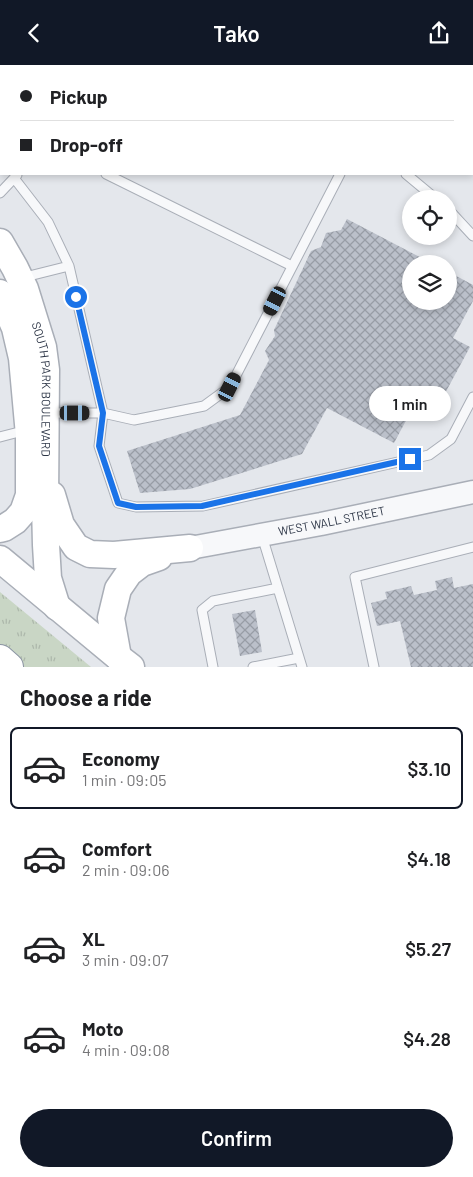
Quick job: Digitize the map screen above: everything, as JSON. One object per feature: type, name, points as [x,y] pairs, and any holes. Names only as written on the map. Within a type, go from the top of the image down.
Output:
[{"type":"highway","points":[[0,659],[10,667]]},
{"type":"main road","name":"SOUTH PARK BOULEVARD","points":[[0,242],[15,268],[8,285],[19,326],[22,359],[36,413],[45,473],[48,578],[56,607]]},
{"type":"main road","name":"SOUTH PARK BOULEVARD","points":[[24,512],[29,495],[29,435],[36,413]]},
{"type":"main road","points":[[45,473],[61,525],[76,547],[90,555],[190,549]]},
{"type":"main road","points":[[24,512],[27,526],[33,537],[70,556],[112,564],[190,549]]},
{"type":"main road","points":[[0,529],[15,521],[24,512]]},
{"type":"main road","points":[[124,662],[111,618],[118,589],[129,573],[142,563],[190,549]]},
{"type":"main road","points":[[0,559],[124,662]]},
{"type":"street","name":"WEST WALL STREET","points":[[190,549],[473,492]]},
{"type":"lane","points":[[108,175],[292,266]]},
{"type":"lane","points":[[0,437],[19,432],[36,413],[103,413],[134,420],[204,406],[230,387],[339,175]]},
{"type":"lane","points":[[407,175],[425,190]]},
{"type":"lane","points":[[0,193],[16,176],[48,221],[69,266],[103,413],[99,446],[118,503],[136,507],[202,506],[429,455],[451,439],[473,397]]},
{"type":"lane","points":[[457,219],[473,236]]},
{"type":"lane","points":[[8,285],[69,266]]},
{"type":"lane","points":[[262,535],[302,667]]},
{"type":"lane","points":[[374,667],[355,577],[473,547]]},
{"type":"lane","points":[[213,667],[202,610],[213,601],[278,588]]},
{"type":"lane","points":[[253,667],[299,658]]},
{"type":"green space","points":[[0,592],[91,667],[24,667],[0,645]]},
{"type":"building","points":[[347,219],[416,255],[402,255],[402,310],[457,310],[457,276],[473,285],[473,301],[453,338],[470,347],[436,410],[417,400],[394,443],[327,408],[302,454],[190,489],[140,493],[127,451],[240,415],[269,360],[265,351],[275,336],[274,330],[311,251],[321,247],[326,233],[341,230]]},
{"type":"building","points":[[452,577],[454,588],[473,584],[473,667],[411,667],[400,621],[377,626],[371,603],[387,599],[385,592],[411,586],[414,595],[437,590],[435,581]]},
{"type":"building","points":[[255,610],[262,652],[240,656],[232,614]]},
{"type":"route","points":[[76,297],[103,413],[99,446],[118,503],[136,507],[202,506],[410,459]]}]
